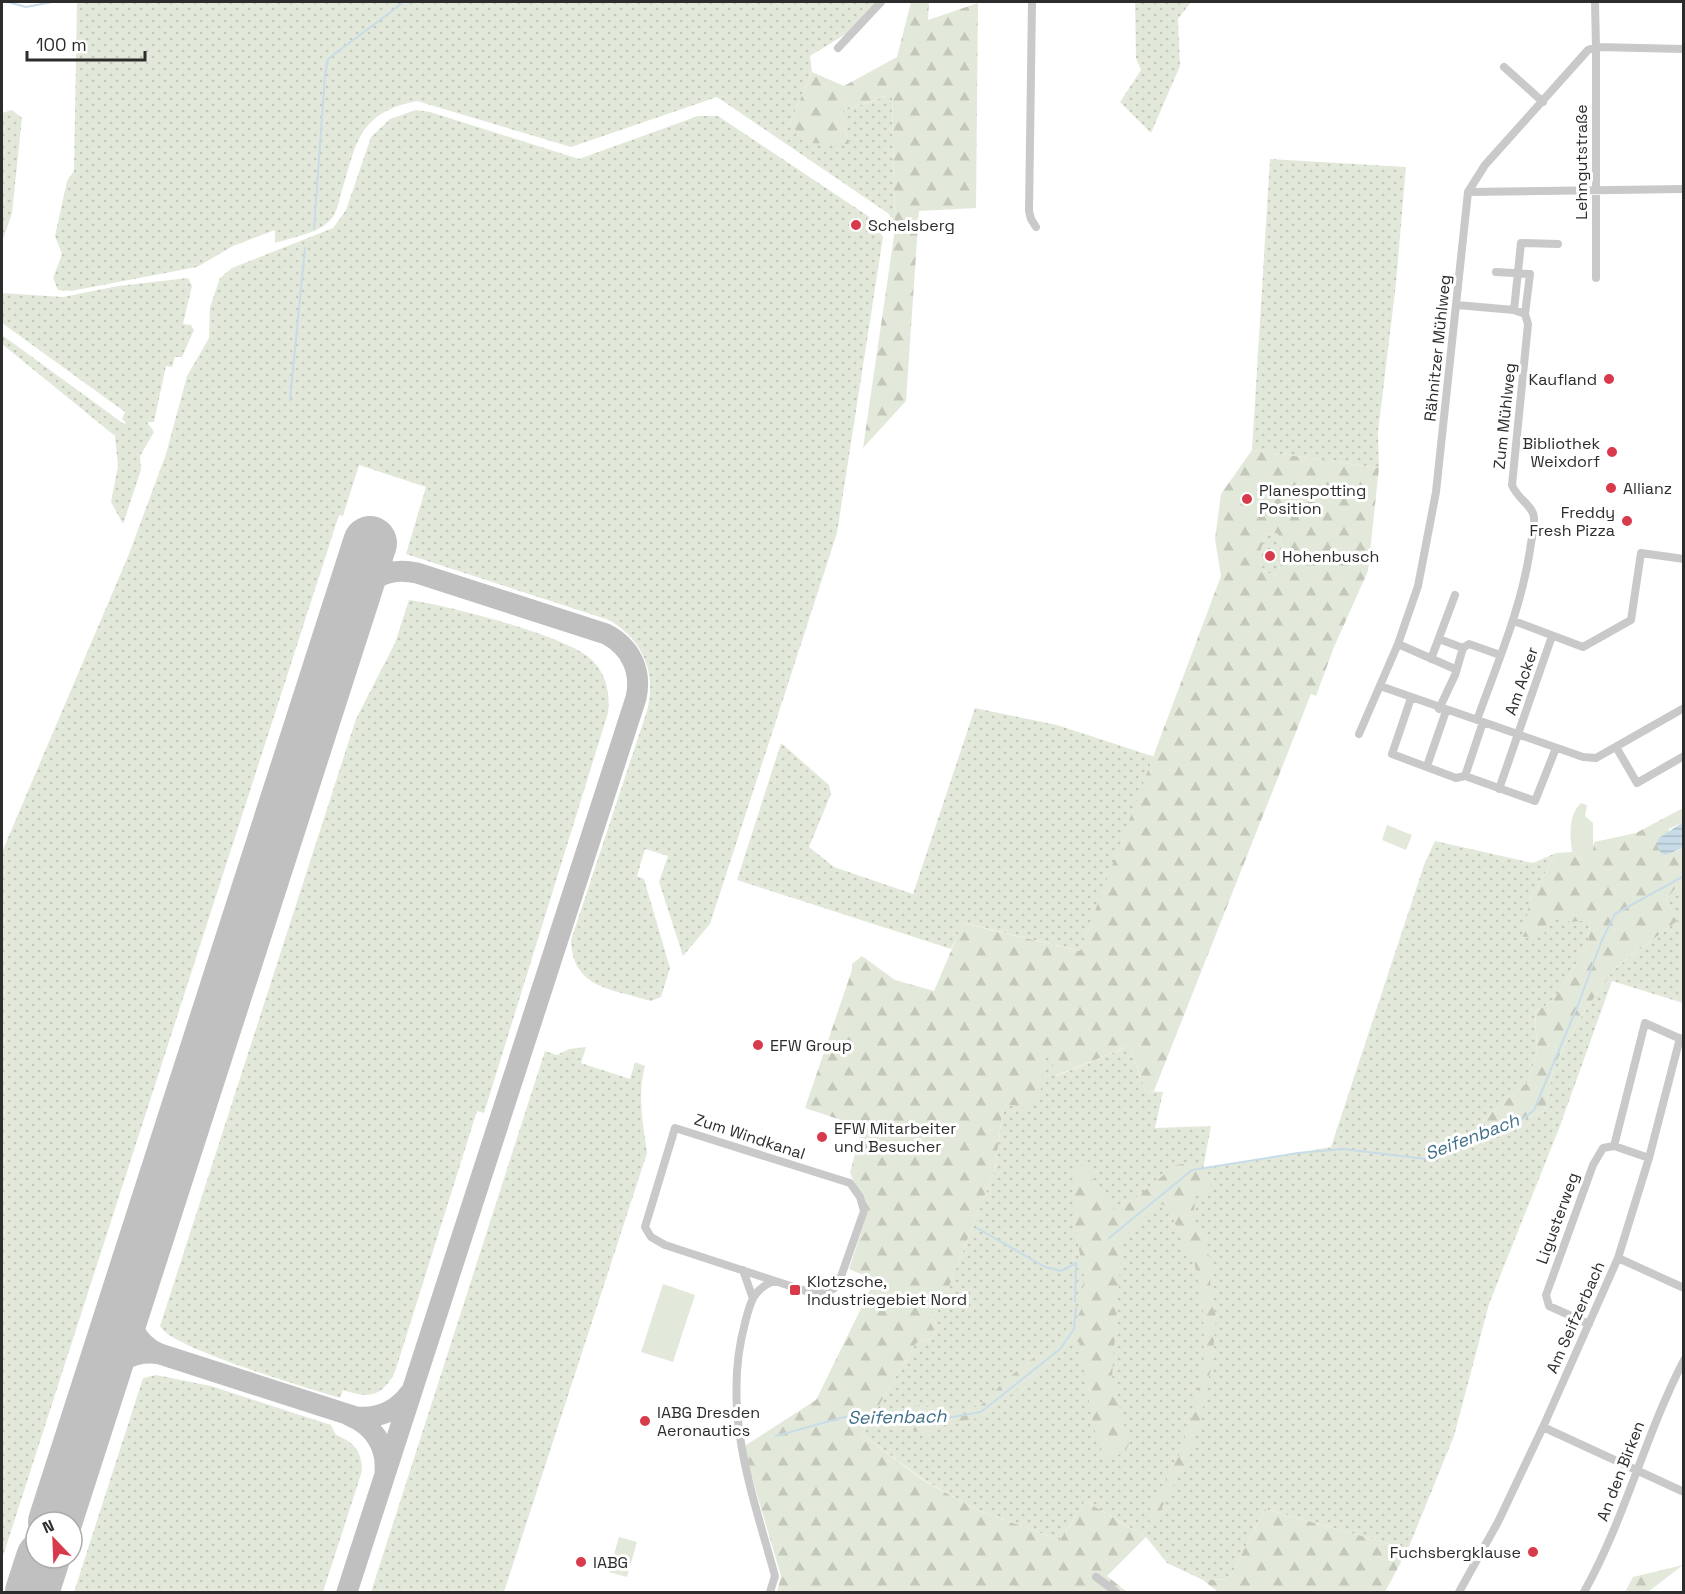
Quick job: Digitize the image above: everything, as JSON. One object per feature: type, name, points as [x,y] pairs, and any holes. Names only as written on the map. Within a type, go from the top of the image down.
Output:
[{"type":"street","points":[[838,48],[881,2]]},
{"type":"street","points":[[1032,2],[1029,211],[1030,219],[1036,227]]},
{"type":"street","points":[[1595,2],[1596,47],[1683,49]]},
{"type":"street","name":"Rähnitzer Mühlweg","points":[[1359,734],[1398,644],[1418,586],[1436,492],[1468,192],[1485,165],[1588,50],[1596,47]]},
{"type":"street","name":"Lehngutstraße","points":[[1596,47],[1596,278]]},
{"type":"street","points":[[1504,67],[1543,102]]},
{"type":"street","points":[[1468,192],[1683,189]]},
{"type":"street","points":[[1514,310],[1521,243],[1558,244]]},
{"type":"street","points":[[1496,272],[1518,274]]},
{"type":"street","name":"Zum Mühlweg","points":[[1464,776],[1500,655],[1514,621],[1526,573],[1534,516],[1530,506],[1517,496],[1512,485],[1528,324],[1525,314],[1530,274],[1518,274]]},
{"type":"street","points":[[1457,305],[1514,310],[1525,314]]},
{"type":"street","name":"Am Acker","points":[[1514,621],[1583,647],[1631,620],[1641,553],[1683,559]]},
{"type":"street","points":[[1431,659],[1455,596]]},
{"type":"street","name":"Am Acker","points":[[1499,789],[1552,636]]},
{"type":"street","points":[[1439,639],[1462,648]]},
{"type":"street","points":[[1398,644],[1455,669]]},
{"type":"street","points":[[1427,766],[1462,648],[1469,644],[1500,655]]},
{"type":"street","points":[[1380,686],[1583,758],[1596,758],[1683,708]]},
{"type":"street","points":[[1412,698],[1392,754],[1456,778],[1464,776],[1535,801],[1556,748]]},
{"type":"street","points":[[1616,747],[1637,783],[1683,756]]},
{"type":"street","points":[[1649,1158],[1614,1146],[1645,1023],[1682,1039]]},
{"type":"street","name":"Am Seifzerbach","points":[[1459,1593],[1498,1522],[1543,1428],[1618,1258],[1682,1039]]},
{"type":"street","name":"Zum Windkanal","points":[[675,1128],[850,1183],[860,1197],[864,1211],[838,1285],[830,1291],[815,1294],[743,1270],[665,1245],[651,1238],[645,1227],[675,1128]]},
{"type":"street","name":"Ligusterweg","points":[[1589,1324],[1549,1306],[1546,1295],[1593,1165],[1604,1148],[1614,1146]]},
{"type":"street","points":[[1618,1258],[1683,1288]]},
{"type":"street","points":[[743,1270],[752,1296],[737,1363],[736,1420],[744,1467],[775,1576],[770,1593]]},
{"type":"street","points":[[752,1296],[765,1284],[774,1281]]},
{"type":"street","name":"An den Birken","points":[[1584,1593],[1600,1565],[1636,1470],[1683,1360]]},
{"type":"street","points":[[1543,1428],[1683,1492]]},
{"type":"street","points":[[1096,1577],[1116,1593]]},
{"type":"green space","points":[[77,2],[877,2],[849,32],[810,56],[812,72],[790,123],[849,144],[841,112],[892,94],[895,229],[889,214],[717,97],[571,147],[417,101],[382,113],[362,133],[351,160],[335,214],[322,227],[275,243],[275,230],[233,246],[197,267],[71,291],[58,290],[53,278],[62,254],[55,236],[67,181],[74,171]]},
{"type":"green space","points":[[911,2],[929,2],[928,20],[978,3],[976,208],[919,211],[906,401],[863,448],[895,229],[892,94],[841,112],[849,144],[806,143],[790,123],[812,72],[844,86],[897,57]]},
{"type":"green space","points":[[1135,2],[1191,2],[1178,19],[1180,66],[1151,133],[1120,102],[1141,70],[1136,58]]},
{"type":"green space","points":[[12,110],[22,118],[12,213],[2,242],[2,113]]},
{"type":"green space","points":[[416,110],[430,112],[579,159],[698,116],[718,116],[871,218],[883,237],[837,533],[710,924],[683,956],[659,882],[668,856],[645,849],[637,876],[644,879],[670,968],[661,997],[651,1001],[609,989],[587,978],[579,969],[573,956],[571,940],[647,711],[650,684],[648,671],[639,648],[631,637],[609,620],[406,554],[426,487],[359,465],[343,516],[339,515],[2,1559],[2,852],[129,554],[166,454],[187,376],[209,338],[210,307],[220,278],[232,268],[333,228],[346,210],[371,137],[390,119]]},
{"type":"green space","points":[[1270,159],[1406,167],[1396,283],[1378,432],[1379,468],[1252,450]]},
{"type":"green space","points":[[188,278],[192,286],[183,324],[191,325],[194,330],[182,357],[175,357],[172,367],[166,366],[154,422],[147,422],[154,432],[140,456],[141,470],[123,524],[111,502],[118,466],[115,436],[2,344],[2,335],[124,424],[126,423],[122,419],[125,412],[2,323],[2,293],[63,297],[118,286]]},
{"type":"green space","points":[[1252,450],[1379,468],[1368,571],[1334,647],[1316,696],[1311,694],[1154,1091],[1146,1091],[1129,1046],[1055,1076],[1050,1054],[1045,1053],[1040,1096],[1029,1109],[1010,1105],[1003,1108],[995,1169],[950,1284],[931,1323],[935,1332],[931,1339],[916,1343],[862,1434],[923,1480],[975,1509],[1060,1540],[1085,1501],[1146,1537],[1107,1576],[1127,1592],[777,1592],[781,1576],[743,1447],[816,1400],[875,1280],[849,1269],[868,1211],[850,1173],[862,1127],[805,1108],[852,970],[852,964],[862,956],[895,980],[934,991],[963,923],[1080,951],[1221,576],[1215,539],[1221,494]],"holes":[[[1277,533],[1283,548],[1282,558],[1277,574],[1272,575],[1263,570],[1261,551],[1268,534]]]},
{"type":"green space","points":[[1277,533],[1283,548],[1282,558],[1277,574],[1272,575],[1263,570],[1260,552],[1268,534]]},
{"type":"green space","points":[[409,600],[506,623],[580,651],[593,661],[604,679],[608,692],[608,713],[484,1113],[477,1111],[395,1372],[385,1387],[374,1394],[367,1395],[343,1390],[340,1398],[273,1377],[189,1346],[160,1326],[356,719],[395,643]]},
{"type":"green space","points":[[975,708],[1057,725],[1155,757],[1080,951],[964,923],[951,949],[737,880],[781,743],[829,785],[831,794],[809,847],[834,867],[913,894]]},
{"type":"green space","points":[[1581,803],[1587,805],[1585,816],[1593,823],[1593,857],[1582,860],[1572,852],[1571,833],[1574,813]]},
{"type":"green space","points":[[1683,808],[1683,822],[1669,829],[1674,852],[1683,848],[1683,880],[1666,899],[1677,921],[1613,970],[1581,1017],[1554,1065],[1545,1111],[1488,1132],[1483,1120],[1529,1081],[1537,1050],[1535,1012],[1553,1001],[1588,944],[1590,920],[1571,922],[1549,916],[1544,935],[1523,937],[1530,900],[1556,853],[1572,852],[1582,860],[1592,857],[1594,842],[1636,833]]},
{"type":"green space","points":[[1387,825],[1412,835],[1406,850],[1382,840]]},
{"type":"green space","points":[[1435,841],[1533,863],[1556,853],[1530,900],[1558,917],[1581,921],[1590,920],[1588,944],[1553,1001],[1535,1012],[1537,1050],[1529,1081],[1483,1120],[1488,1132],[1545,1111],[1554,1065],[1581,1017],[1613,970],[1677,921],[1666,899],[1683,880],[1683,1003],[1612,981],[1560,1126],[1489,1304],[1454,1436],[1408,1549],[1265,1509],[1229,1579],[1203,1580],[1167,1563],[1146,1537],[1085,1501],[1060,1540],[975,1509],[924,1480],[862,1434],[916,1343],[931,1339],[935,1332],[931,1323],[950,1284],[995,1169],[1003,1108],[1009,1105],[1029,1108],[1045,1053],[1050,1053],[1056,1076],[1129,1046],[1146,1091],[1163,1092],[1155,1128],[1211,1126],[1203,1169],[1331,1147],[1424,865]]},
{"type":"green space","points":[[586,1047],[581,1063],[630,1079],[635,1062],[645,1066],[641,1099],[647,1153],[504,1592],[371,1592],[545,1051],[557,1055],[569,1049]]},
{"type":"green space","points":[[1190,1163],[1206,1177],[1211,1188],[1196,1196],[1192,1223],[1208,1237],[1206,1250],[1217,1270],[1209,1276],[1216,1318],[1212,1363],[1201,1416],[1189,1456],[1153,1524],[1146,1517],[1179,1455],[1195,1406],[1204,1356],[1203,1308],[1194,1260],[1185,1249],[1169,1208],[1162,1204],[1132,1229],[1122,1242],[1112,1376],[1129,1444],[1124,1453],[1111,1457],[1103,1455],[1093,1425],[1079,1342],[1074,1342],[984,1417],[939,1425],[928,1435],[907,1428],[879,1427],[876,1419],[879,1410],[899,1411],[919,1405],[948,1411],[980,1406],[1007,1379],[1036,1356],[1047,1355],[1067,1336],[1081,1310],[1084,1278],[1074,1220],[1073,1170],[1082,1165],[1089,1169],[1093,1181],[1117,1213],[1176,1165]]},
{"type":"green space","points":[[663,1284],[695,1295],[673,1362],[641,1352]]},
{"type":"green space","points":[[156,1375],[211,1386],[331,1425],[336,1435],[356,1448],[362,1471],[323,1592],[74,1592],[81,1570],[84,1570],[84,1561],[143,1378]]},
{"type":"green space","points":[[1265,1509],[1408,1549],[1385,1592],[1218,1592],[1203,1580],[1229,1579]]},
{"type":"green space","points":[[619,1537],[637,1542],[627,1577],[609,1572]]},
{"type":"green space","points":[[1683,1565],[1648,1592],[1625,1592],[1633,1577]]},
{"type":"water","points":[[1683,822],[1683,848],[1665,855],[1661,853],[1657,846],[1659,838]]},
{"type":"waterway","points":[[8,2],[26,7],[52,2]]},
{"type":"waterway","points":[[314,229],[328,59],[404,2]]},
{"type":"waterway","points":[[290,400],[305,248]]},
{"type":"waterway","name":"Seifenbach","points":[[1109,1238],[1192,1170],[1298,1153],[1343,1149],[1426,1159],[1516,1124],[1534,1110],[1578,1005],[1602,940],[1615,914],[1684,876]]},
{"type":"waterway","points":[[977,1228],[1045,1267],[1061,1271],[1076,1263],[1075,1302]]},
{"type":"waterway","name":"Seifenbach","points":[[776,1436],[844,1417],[876,1421],[935,1420],[981,1412],[1060,1349],[1074,1329],[1076,1308]]},
{"type":"taxiway","points":[[347,1592],[636,698],[637,688],[633,661],[622,646],[606,634],[417,573],[396,572],[378,577],[362,589],[350,606]]},
{"type":"taxiway","points":[[129,1292],[128,1311],[133,1329],[144,1344],[160,1354],[356,1417],[372,1417],[393,1409],[410,1393]]},
{"type":"taxiway","points":[[98,1387],[108,1371],[123,1360],[141,1354],[160,1354]]},
{"type":"taxiway","points":[[350,1416],[365,1425],[377,1438],[384,1453],[385,1471]]},
{"type":"runway","points":[[59,1510],[370,543]]},
{"type":"runway","points":[[32,1592],[39,1570]]},
{"type":"place","name":"Schelsberg","points":[[856,225]]},
{"type":"place","name":"Kaufland","points":[[1609,379]]},
{"type":"place","name":"Bibliothek Weixdorf","points":[[1612,452]]},
{"type":"place","name":"Allianz","points":[[1611,488]]},
{"type":"place","name":"Planespotting Position","points":[[1247,499]]},
{"type":"place","name":"Freddy Fresh Pizza","points":[[1627,521]]},
{"type":"place","name":"Hohenbusch","points":[[1270,556]]},
{"type":"place","name":"EFW Group","points":[[758,1045]]},
{"type":"place","name":"EFW Mitarbeiter und Besucher","points":[[822,1137]]},
{"type":"place","name":"Klotzsche, Industriegebiet Nord","points":[[795,1290]]},
{"type":"place","name":"IABG Dresden Aeronautics","points":[[645,1421]]},
{"type":"place","name":"Fuchsbergklause","points":[[1533,1552]]},
{"type":"place","name":"IABG","points":[[581,1562]]}]
